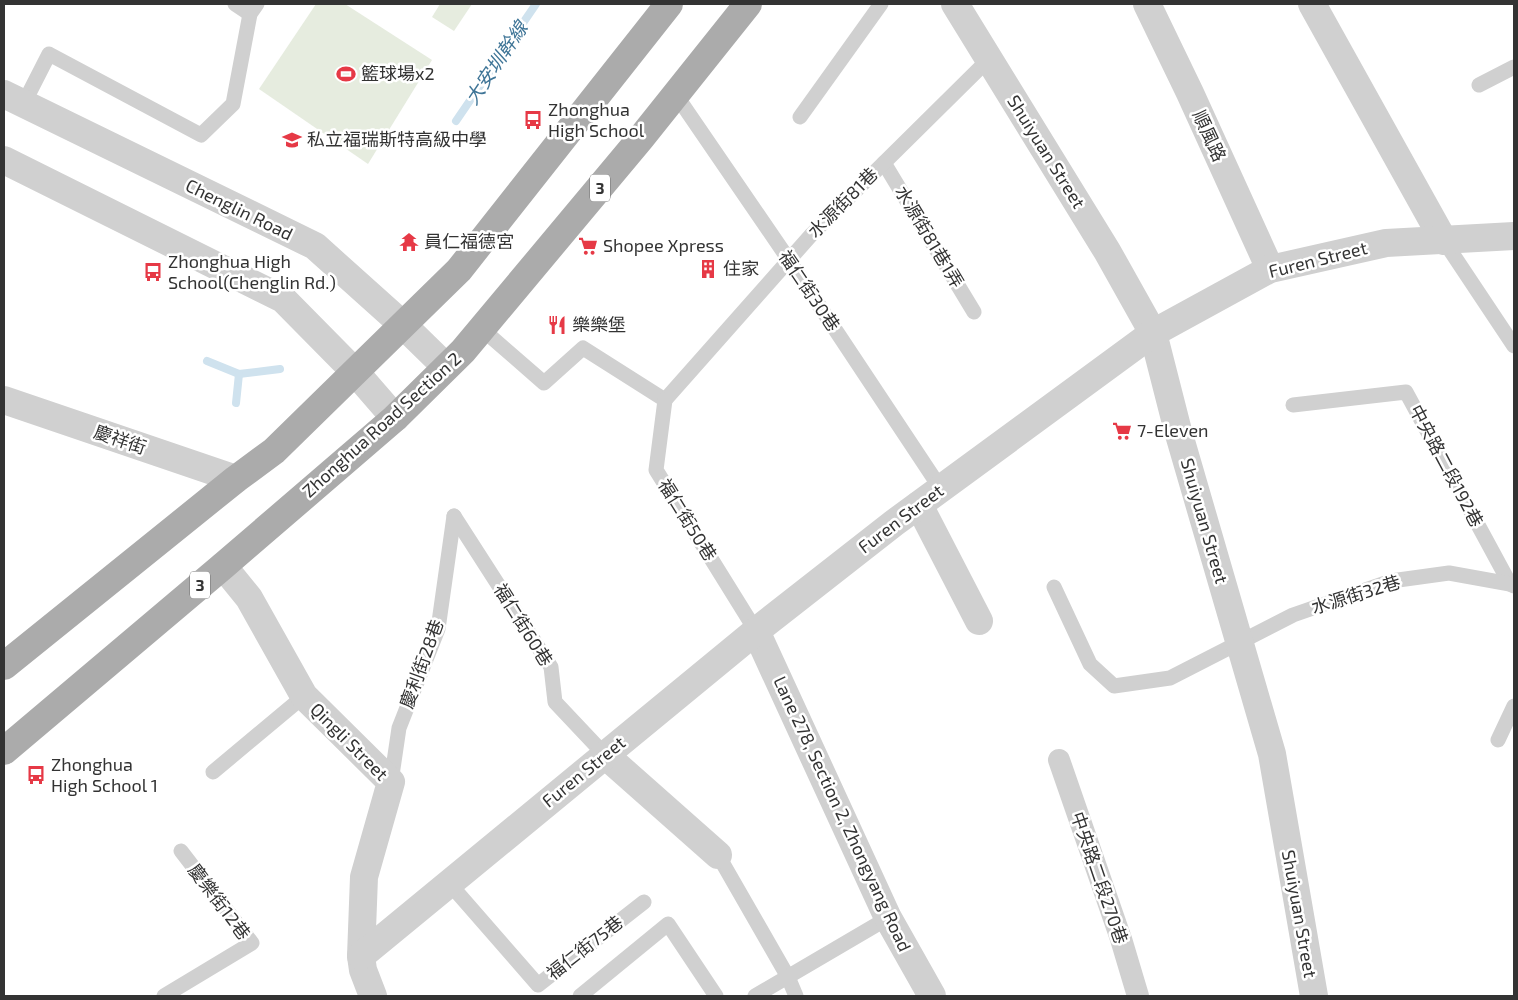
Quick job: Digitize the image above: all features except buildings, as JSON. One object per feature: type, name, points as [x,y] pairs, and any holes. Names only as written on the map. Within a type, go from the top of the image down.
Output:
[{"type":"main road","points":[[4,666],[274,451],[356,373],[459,270],[669,4]]},
{"type":"main road","name":"Zhonghua Road Section 2","points":[[4,751],[224,566],[395,418],[463,351],[676,95],[748,4]]},
{"type":"street","name":"Shuiyuan Street","points":[[955,4],[1107,251],[1154,333],[1178,431],[1272,754],[1314,996]]},
{"type":"street","name":"順風路","points":[[1147,4],[1270,269]]},
{"type":"street","points":[[1312,4],[1444,241]]},
{"type":"street","name":"Chenglin Road","points":[[14,100],[315,246],[404,325],[446,367]]},
{"type":"street","points":[[4,160],[283,299],[356,373],[395,418]]},
{"type":"street","name":"Furen Street","points":[[361,956],[756,631],[919,505],[1154,333],[1270,269],[1386,243],[1514,236]]},
{"type":"street","name":"慶祥街","points":[[4,400],[236,480]]},
{"type":"street","points":[[919,505],[979,621]]},
{"type":"street","name":"Qingli Street","points":[[224,566],[249,598],[304,696],[391,782],[364,877],[362,970],[373,996]]},
{"type":"street","name":"Lane 278, Section 2, Zhongyang Road","points":[[756,631],[888,918],[932,996]]},
{"type":"street","points":[[605,754],[718,855]]},
{"type":"street","name":"中央路二段270巷","points":[[1059,760],[1121,939],[1138,996]]},
{"type":"lane","points":[[14,100],[49,54],[202,135],[233,104],[254,9],[235,4]]},
{"type":"lane","points":[[800,117],[881,4]]},
{"type":"lane","name":"水源街81巷","points":[[665,400],[812,234],[989,59]]},
{"type":"lane","points":[[1479,85],[1514,67]]},
{"type":"lane","name":"福仁街30巷","points":[[676,95],[789,260],[941,489]]},
{"type":"lane","name":"水源街81巷1弄","points":[[884,163],[974,312]]},
{"type":"lane","points":[[1444,241],[1514,346]]},
{"type":"lane","points":[[482,329],[544,382],[583,348],[665,400]]},
{"type":"lane","name":"中央路二段192巷","points":[[1293,405],[1406,392],[1512,585]]},
{"type":"lane","name":"福仁街50巷","points":[[665,400],[656,470],[756,631]]},
{"type":"lane","name":"福仁街60巷","points":[[454,516],[551,667],[555,702],[605,754]]},
{"type":"lane","name":"慶利街28巷","points":[[391,782],[399,728],[438,629],[454,516]]},
{"type":"lane","name":"水源街32巷","points":[[1054,587],[1090,664],[1114,686],[1170,678],[1240,644],[1293,615],[1392,581],[1449,573],[1512,585]]},
{"type":"lane","points":[[213,772],[304,696]]},
{"type":"lane","points":[[1498,740],[1514,706]]},
{"type":"lane","name":"慶樂街12巷","points":[[164,996],[252,943],[181,851]]},
{"type":"lane","points":[[718,855],[788,977],[796,996]]},
{"type":"lane","name":"福仁街75巷","points":[[449,883],[538,985],[644,902]]},
{"type":"lane","points":[[755,996],[888,918]]},
{"type":"lane","points":[[580,996],[668,924],[716,996]]},
{"type":"shaded area","name":"籃球場x2","points":[[316,4],[345,4],[432,60],[368,164],[259,89]]},
{"type":"shaded area","points":[[440,4],[472,4],[454,31],[432,17]]},
{"type":"waterway","name":"大安圳幹線","points":[[456,121],[536,4]]},
{"type":"waterway","name":"大安圳幹線","points":[[207,361],[239,374],[280,369]]},
{"type":"waterway","points":[[236,403],[239,374]]},
{"type":"place","name":"籃球場x2","points":[[346,74]]},
{"type":"place","name":"Zhonghua High School","points":[[533,120]]},
{"type":"place","name":"私立福瑞斯特高級中學","points":[[292,140]]},
{"type":"place","name":"員仁福德宮","points":[[409,242]]},
{"type":"place","name":"Shopee Xpress","points":[[588,246]]},
{"type":"place","name":"住家","points":[[708,269]]},
{"type":"place","name":"Zhonghua High School(Chenglin Rd.)","points":[[153,272]]},
{"type":"place","name":"樂樂堡","points":[[557,325]]},
{"type":"place","name":"7-Eleven","points":[[1122,431]]},
{"type":"place","name":"Zhonghua High School 1","points":[[36,775]]}]
